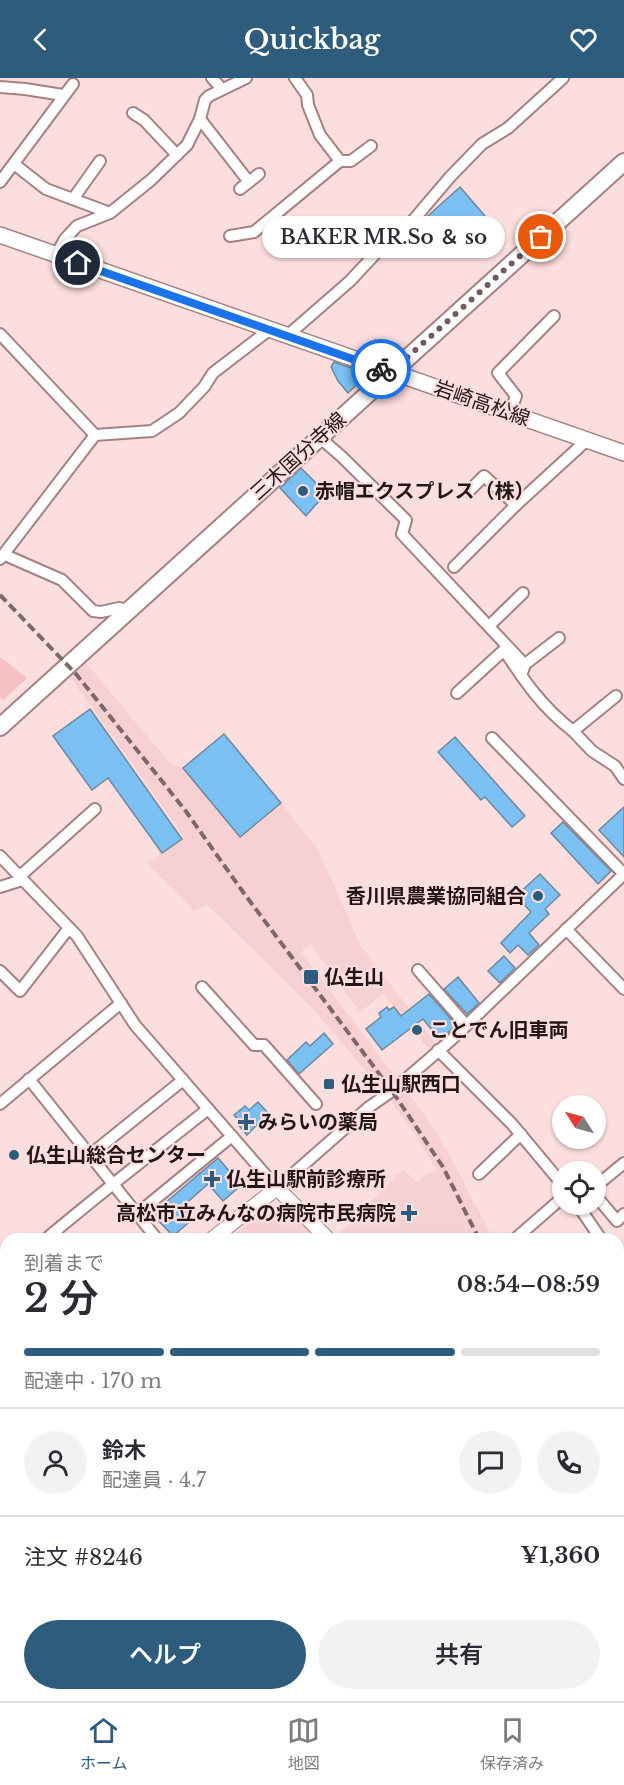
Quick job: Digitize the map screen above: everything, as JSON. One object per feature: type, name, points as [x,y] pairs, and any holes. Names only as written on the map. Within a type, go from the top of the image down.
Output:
[{"type":"main road","name":"三木国分寺線","points":[[0,727],[624,162]]},
{"type":"main road","name":"岩崎高松線","points":[[0,235],[624,453]]},
{"type":"street","points":[[21,78],[25,89]]},
{"type":"street","points":[[212,78],[222,89]]},
{"type":"street","points":[[56,255],[64,239],[76,226],[110,213],[151,180],[187,145],[200,119],[205,100],[246,78]]},
{"type":"street","points":[[295,78],[308,95],[308,105],[320,135],[340,161]]},
{"type":"street","points":[[287,336],[410,224],[482,144],[508,128],[563,78]]},
{"type":"street","points":[[0,182],[73,84]]},
{"type":"street","points":[[0,87],[63,95]]},
{"type":"street","points":[[132,113],[144,120],[177,155]]},
{"type":"street","points":[[200,119],[249,182]]},
{"type":"street","points":[[230,236],[254,232],[340,161],[351,161],[371,146]]},
{"type":"street","points":[[72,199],[100,161]]},
{"type":"street","points":[[14,164],[46,189],[110,213]]},
{"type":"street","points":[[240,189],[259,174]]},
{"type":"street","points":[[510,413],[516,396],[498,373],[554,316]]},
{"type":"street","points":[[128,610],[119,608],[101,612],[93,611],[62,580],[3,553],[95,435],[152,431],[179,413],[204,387],[213,373],[269,330]]},
{"type":"street","points":[[0,334],[95,435]]},
{"type":"street","points":[[319,437],[406,520],[402,534],[489,626],[522,670],[538,699],[592,751],[622,771]]},
{"type":"street","points":[[454,567],[516,505],[587,440]]},
{"type":"street","points":[[469,491],[484,476],[516,505]]},
{"type":"street","points":[[489,626],[523,593]]},
{"type":"street","points":[[522,670],[559,638]]},
{"type":"street","points":[[457,693],[504,650],[522,670]]},
{"type":"street","points":[[573,731],[616,696]]},
{"type":"street","points":[[220,1233],[277,1188],[339,1132],[438,1050],[623,876],[492,738]]},
{"type":"street","points":[[0,887],[21,878],[95,809]]},
{"type":"street","points":[[0,856],[77,936],[135,1025],[277,1188],[322,1233]]},
{"type":"street","points":[[0,971],[21,991],[69,928]]},
{"type":"street","points":[[566,929],[624,989]]},
{"type":"street","points":[[418,970],[466,1025]]},
{"type":"street","points":[[202,987],[254,1045],[264,1045],[316,1104]]},
{"type":"street","points":[[0,1104],[121,1003]]},
{"type":"street","points":[[438,1050],[521,1134],[552,1172]]},
{"type":"street","points":[[29,1079],[152,1233]]},
{"type":"street","points":[[90,1155],[183,1080]]},
{"type":"street","points":[[53,1233],[102,1191],[208,1109]]},
{"type":"street","points":[[479,1174],[521,1134]]},
{"type":"street","points":[[137,1214],[232,1136]]},
{"type":"street","points":[[606,1177],[624,1163]]},
{"type":"street","points":[[522,1233],[552,1207]]},
{"type":"street","points":[[606,1208],[617,1221],[623,1216]]},
{"type":"street","points":[[585,1215],[597,1233]]},
{"type":"shaded area","points":[[0,657],[27,678],[3,700],[0,697]]},
{"type":"shaded area","points":[[86,663],[169,762],[183,768],[240,837],[281,803],[319,851],[361,946],[436,1044],[429,1049],[383,994],[360,1012],[310,944],[301,952],[429,1121],[455,1165],[490,1233],[340,1233],[403,1169],[417,1182],[426,1174],[437,1170],[415,1134],[384,1092],[312,1008],[207,904],[194,911],[147,863],[184,837],[70,677]]},
{"type":"shaded area","name":"高松市立みんなの病院市民病院","points":[[262,1212],[294,1212],[314,1233],[236,1233]]},
{"type":"building","points":[[460,187],[485,216],[445,252],[420,223]]},
{"type":"building","points":[[334,362],[368,374],[348,393],[338,381],[331,367]]},
{"type":"building","name":"赤帽エクスプレス（株）","points":[[301,468],[326,493],[306,516],[280,488]]},
{"type":"building","points":[[90,709],[182,839],[162,853],[108,778],[92,790],[53,736]]},
{"type":"building","points":[[224,734],[281,803],[240,837],[183,768]]},
{"type":"building","points":[[455,737],[525,816],[512,827],[485,797],[481,800],[438,752]]},
{"type":"building","points":[[624,807],[624,857],[599,830]]},
{"type":"building","points":[[563,822],[611,871],[598,884],[551,833]]},
{"type":"building","points":[[540,874],[560,895],[545,909],[549,914],[529,933],[539,945],[528,955],[518,945],[510,953],[501,943],[531,912],[516,896]]},
{"type":"building","points":[[504,956],[515,968],[500,983],[488,971]]},
{"type":"building","points":[[458,977],[479,1003],[467,1014],[444,989]]},
{"type":"building","points":[[429,994],[456,1025],[440,1040],[423,1019],[382,1050],[366,1029],[381,1017],[379,1013],[387,1007],[389,1010],[394,1007],[401,1016]]},
{"type":"building","points":[[324,1033],[333,1044],[299,1074],[287,1060],[306,1042],[310,1046]]},
{"type":"building","points":[[258,1102],[268,1113],[247,1135],[237,1123],[239,1121],[234,1115],[245,1106],[249,1110]]},
{"type":"building","points":[[218,1158],[238,1181],[235,1184],[238,1188],[223,1201],[208,1184],[182,1207],[193,1219],[177,1233],[170,1233],[152,1214]]},
{"type":"railway","points":[[0,595],[76,674],[185,810],[243,892],[392,1091],[443,1167],[476,1233]]},
{"type":"way so far","points":[[381,369],[391,372],[541,237]]},
{"type":"place","name":"BAKER MR.So ＆ so","points":[[541,237]]},
{"type":"place","name":"赤帽エクスプレス（株）","points":[[303,491]]},
{"type":"place","name":"香川県農業協同組合","points":[[538,896]]},
{"type":"place","name":"仏生山","points":[[311,977]]},
{"type":"place","name":"ことでん旧車両","points":[[417,1030]]},
{"type":"place","name":"仏生山駅西口","points":[[329,1084]]},
{"type":"place","name":"みらいの薬局","points":[[246,1122]]},
{"type":"place","name":"仏生山総合センター","points":[[14,1155]]},
{"type":"place","name":"仏生山駅前診療所","points":[[212,1179]]},
{"type":"place","name":"高松市立みんなの病院市民病院","points":[[409,1213]]},
{"type":"route","points":[[78,263],[381,369]]}]
